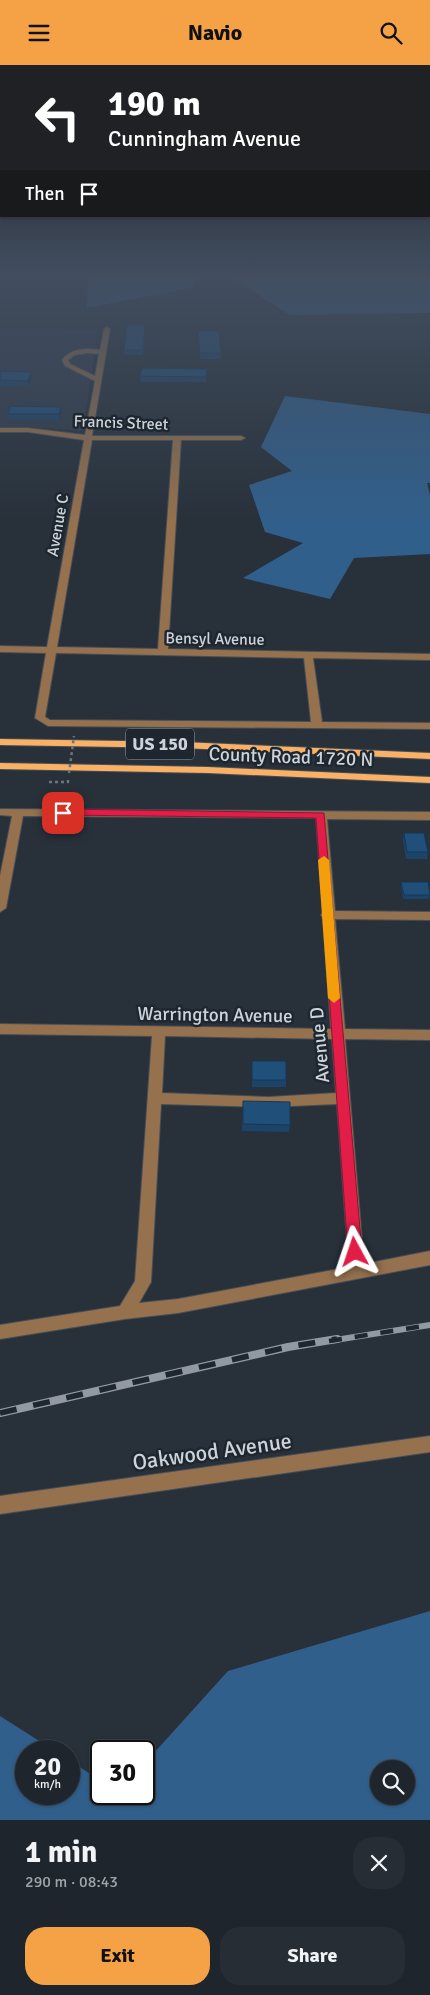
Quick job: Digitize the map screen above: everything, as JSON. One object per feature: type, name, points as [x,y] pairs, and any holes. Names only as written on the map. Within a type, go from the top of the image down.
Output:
[{"type":"main road","name":"County Road 1720 N","points":[[0,742],[182,745],[319,750],[430,757]]},
{"type":"main road","name":"County Road 1720 N","points":[[0,766],[208,769],[430,780]]},
{"type":"street","points":[[66,359],[67,365],[99,380]]},
{"type":"street","name":"Avenue C","points":[[102,359],[90,438],[40,718],[48,723],[317,725]]},
{"type":"street","name":"Francis Street","points":[[0,430],[28,429],[90,438],[241,438]]},
{"type":"street","points":[[163,652],[178,437]]},
{"type":"street","name":"Bensyl Avenue","points":[[0,649],[430,657]]},
{"type":"street","points":[[308,655],[317,725],[430,726]]},
{"type":"street","points":[[0,811],[430,816]]},
{"type":"street","points":[[0,908],[18,812]]},
{"type":"street","name":"Avenue D","points":[[321,815],[327,915],[357,1271]]},
{"type":"street","points":[[327,915],[430,916]]},
{"type":"street","name":"Warrington Avenue","points":[[0,1029],[430,1035]]},
{"type":"street","points":[[125,1311],[142,1282],[159,1032]]},
{"type":"street","points":[[154,1098],[244,1102],[342,1098]]},
{"type":"street","points":[[0,1333],[125,1311],[178,1306],[430,1258]]},
{"type":"street","name":"Oakwood Avenue","points":[[0,1505],[430,1444]]},
{"type":"path","points":[[69,773],[74,735]]},
{"type":"path","points":[[49,782],[68,782]]},
{"type":"shaded area","points":[[0,359],[94,359],[83,431],[0,427]]},
{"type":"shaded area","points":[[285,396],[430,414],[430,483],[427,483],[430,495],[430,554],[354,558],[330,599],[243,578],[303,543],[265,532],[249,485],[292,471],[261,447]]},
{"type":"shaded area","points":[[430,1611],[430,1820],[0,1820],[0,1716],[38,1740],[15,1740],[15,1805],[80,1805],[80,1767],[90,1774],[90,1805],[155,1805],[155,1752],[228,1671]]},
{"type":"building","points":[[142,368],[207,369],[206,377],[140,376]]},
{"type":"building","points":[[0,371],[31,372],[28,381],[0,380]]},
{"type":"building","points":[[10,406],[61,407],[59,414],[8,414]]},
{"type":"building","points":[[404,833],[424,833],[428,852],[407,852]]},
{"type":"building","points":[[401,882],[428,882],[430,895],[404,895]]},
{"type":"building","points":[[252,1061],[286,1061],[286,1080],[252,1080]]},
{"type":"building","points":[[243,1101],[290,1102],[290,1125],[243,1124]]},
{"type":"railway","points":[[329,1341],[430,1325]]},
{"type":"railway","points":[[0,1413],[288,1347],[337,1339]]},
{"type":"slow traffic","points":[[324,860],[334,998]]},
{"type":"route","points":[[63,813],[321,815],[327,915],[355,1252]]}]
